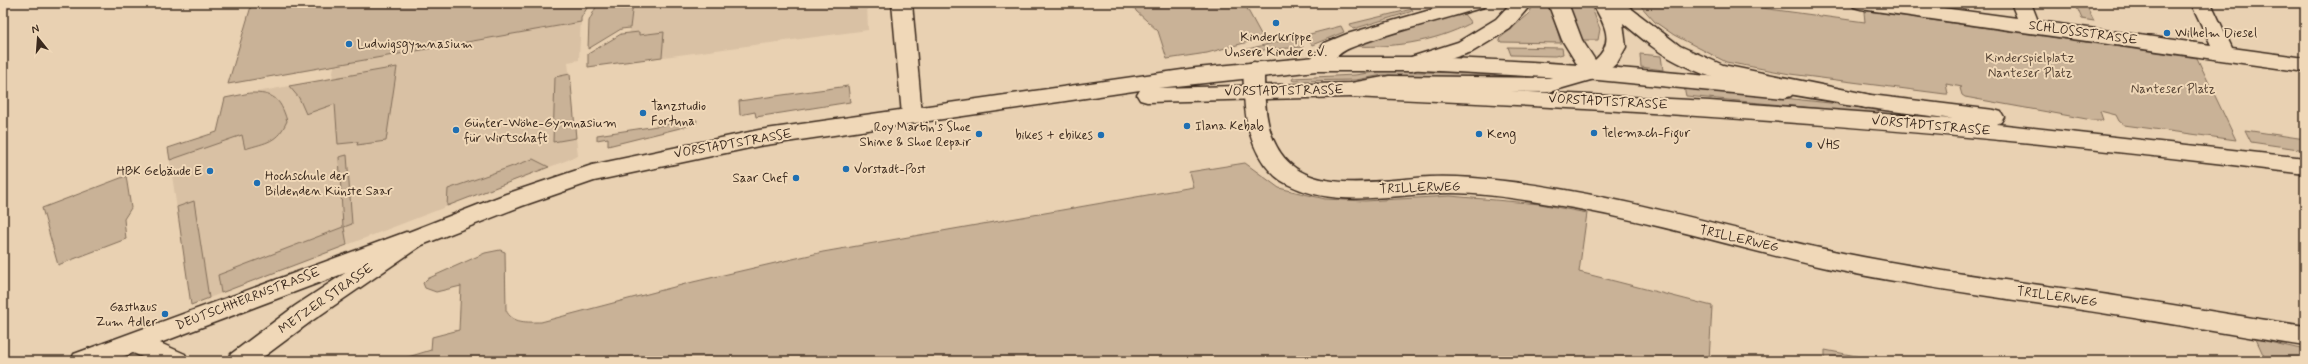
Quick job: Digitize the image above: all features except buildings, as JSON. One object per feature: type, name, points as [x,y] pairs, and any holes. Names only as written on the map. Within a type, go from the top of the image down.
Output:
[{"type":"main road","points":[[902,3],[912,115]]},
{"type":"main road","name":"VORSTADTSTRASSE","points":[[1316,64],[1332,48],[1354,39],[1477,3]]},
{"type":"main road","points":[[1412,64],[1465,47],[1503,24],[1522,3]]},
{"type":"main road","points":[[1558,3],[1574,44],[1584,62],[1594,72],[1649,104]]},
{"type":"main road","points":[[1351,90],[1389,83],[1489,86],[1549,85],[1594,72],[1610,58],[1616,47],[1613,22],[1602,3]]},
{"type":"main road","points":[[1612,3],[1648,33],[1696,64],[1759,81],[1840,93],[1866,101]]},
{"type":"main road","name":"SCHLOSSSTRASSE","points":[[1861,3],[2305,65]]},
{"type":"main road","points":[[2021,3],[2030,26]]},
{"type":"main road","points":[[2201,3],[2216,52]]},
{"type":"main road","name":"VORSTADTSTRASSE","points":[[414,239],[514,200],[592,173],[721,145],[912,115],[1064,94],[1119,96],[1253,80],[1316,64],[1505,65],[1689,80],[2066,127],[2113,135],[2150,146]]},
{"type":"main road","name":"VORSTADTSTRASSE","points":[[1253,80],[1351,90],[1649,104],[1983,130],[2150,146],[2305,166]]},
{"type":"main road","name":"TRILLERWEG","points":[[1253,80],[1257,127],[1264,146],[1276,165],[1295,178],[1326,188],[1362,190],[1448,185],[1540,194],[1579,200],[1744,241],[1840,261],[2016,292],[2305,336]]},
{"type":"main road","name":"DEUTSCHHERRNSTRASSE","points":[[83,361],[119,351],[414,239]]},
{"type":"main road","name":"METZER STRASSE","points":[[240,361],[299,316],[414,239]]},
{"type":"main road","points":[[119,351],[176,361]]},
{"type":"shaded area","points":[[252,3],[590,3],[581,18],[579,60],[568,62],[578,156],[191,305],[168,148],[217,132],[225,98],[332,78],[334,66],[228,84]]},
{"type":"shaded area","points":[[633,3],[867,3],[868,30],[626,62]]},
{"type":"green space","name":"Ludwigsgymnasium","points":[[252,3],[590,3],[581,18],[581,22],[228,84]]},
{"type":"green space","points":[[598,3],[633,3],[630,28],[621,29],[588,49],[589,21]]},
{"type":"green space","points":[[1133,3],[1244,3],[1263,38],[1207,53],[1167,59],[1158,31],[1136,11]]},
{"type":"green space","points":[[1534,3],[1549,3],[1561,43],[1501,42],[1499,39],[1529,14]]},
{"type":"green space","points":[[1568,3],[1590,3],[1600,29],[1598,40],[1581,40]]},
{"type":"green space","name":"Nanteser Platz","points":[[1638,3],[1732,4],[1865,22],[1864,12],[1867,11],[2197,58],[2236,140],[2124,125],[2119,121],[2116,115],[2100,111],[2103,120],[2092,120],[1965,97],[1962,95],[1960,88],[1962,87],[1946,84],[1948,94],[1790,74],[1726,62],[1674,35],[1655,22]]},
{"type":"green space","points":[[2075,3],[2085,3],[2094,21],[2082,19]]},
{"type":"green space","points":[[1412,9],[1413,11],[1353,29],[1350,24]]},
{"type":"green space","points":[[1463,13],[1471,23],[1457,30],[1426,40],[1395,45],[1348,46]]},
{"type":"green space","points":[[1341,26],[1344,32],[1312,45],[1306,35]]},
{"type":"green space","points":[[639,32],[639,35],[664,32],[662,57],[588,67],[588,54],[621,34]]},
{"type":"green space","points":[[1297,37],[1303,47],[1236,52]]},
{"type":"green space","points":[[1508,47],[1562,48],[1563,54],[1555,56],[1511,55]]},
{"type":"green space","points":[[1640,54],[1661,56],[1663,70],[1641,67]]},
{"type":"green space","points":[[397,67],[386,141],[357,145],[358,142],[338,144],[335,104],[306,114],[299,98],[289,86]]},
{"type":"green space","points":[[1382,71],[1499,74],[1501,79],[1383,75],[1356,80],[1292,80],[1293,78],[1355,75]]},
{"type":"green space","points":[[570,74],[576,138],[553,142],[555,77]]},
{"type":"green space","points":[[848,86],[850,102],[756,117],[755,112],[740,115],[739,101]]},
{"type":"green space","points":[[1684,87],[1875,108],[1879,111],[1877,114],[1686,96]]},
{"type":"green space","points":[[250,93],[270,96],[282,106],[287,121],[275,138],[265,143],[245,149],[242,135],[170,160],[168,148],[217,132],[225,98]]},
{"type":"green space","points":[[697,120],[696,124],[608,146],[608,138],[597,140],[597,135]]},
{"type":"green space","points":[[2245,130],[2305,139],[2305,150],[2251,142]]},
{"type":"green space","points":[[347,155],[352,224],[344,227],[347,245],[221,293],[218,275],[343,227],[339,157]]},
{"type":"green space","points":[[533,159],[549,167],[447,206],[448,189]]},
{"type":"green space","points":[[1245,163],[1279,188],[1325,199],[1365,201],[1450,196],[1540,204],[1587,213],[1579,272],[1712,306],[1709,361],[395,361],[431,350],[432,337],[459,330],[461,286],[436,292],[425,288],[423,283],[427,279],[485,253],[500,250],[505,252],[506,310],[509,315],[516,320],[541,322],[693,282],[823,252],[1193,187],[1189,172]]},
{"type":"green space","points":[[126,176],[131,208],[124,219],[126,239],[58,265],[42,208]]},
{"type":"green space","points":[[194,201],[209,298],[191,305],[177,207]]},
{"type":"green space","points":[[2256,339],[2305,350],[2305,361],[2285,356],[2286,361],[2266,361]]},
{"type":"green space","points":[[1825,350],[1882,361],[1825,361]]},
{"type":"place","name":"Kinderkrippe Unsere Kinder e.V.","points":[[1276,23]]},
{"type":"place","name":"Wilhelm Diesel","points":[[2167,33]]},
{"type":"place","name":"Ludwigsgymnasium","points":[[349,44]]},
{"type":"place","name":"Tanzstudio Fortuna","points":[[643,113]]},
{"type":"place","name":"Ilana Kebab","points":[[1187,126]]},
{"type":"place","name":"Günter-Wöhe-Gymnasium für Wirtschaft","points":[[456,130]]},
{"type":"place","name":"Telemach-Figur","points":[[1594,133]]},
{"type":"place","name":"Roy Martin's Shoe Shine & Shoe Repair","points":[[979,134]]},
{"type":"place","name":"Keng","points":[[1479,134]]},
{"type":"place","name":"bikes + ebikes","points":[[1101,135]]},
{"type":"place","name":"VHS","points":[[1809,145]]},
{"type":"place","name":"Vorstadt-Post","points":[[846,169]]},
{"type":"place","name":"HBK Gebäude E","points":[[210,171]]},
{"type":"place","name":"Saar Chef","points":[[796,178]]},
{"type":"place","name":"Hochschule der Bildenden Künste Saar","points":[[257,183]]},
{"type":"place","name":"Gasthaus Zum Adler","points":[[165,314]]},
{"type":"park label","name":"Kinderspielplatz Nanteser Platz","points":[[2030,66]]}]
